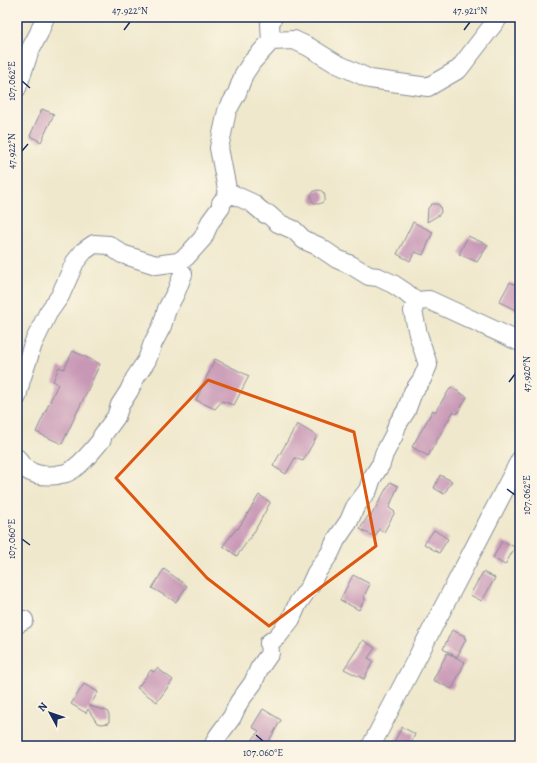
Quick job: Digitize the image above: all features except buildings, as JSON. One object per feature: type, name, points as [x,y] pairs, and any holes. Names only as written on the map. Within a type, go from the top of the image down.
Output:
[{"type":"street","points":[[17,88],[30,50],[45,17]]},
{"type":"street","points":[[271,41],[270,24],[273,17]]},
{"type":"street","points":[[499,17],[459,69],[428,87],[370,79],[326,59],[309,47],[294,40],[271,41],[252,62],[244,74],[237,93],[227,111],[219,148],[226,190],[230,193],[252,203],[278,223],[294,230],[304,240],[318,246],[337,259],[370,276],[378,277],[393,284],[416,301],[429,300],[520,342]]},
{"type":"street","points":[[17,397],[33,344],[48,313],[60,296],[75,262],[84,251],[94,244],[109,245],[122,254],[156,265],[178,262],[186,257],[203,238],[210,222],[221,207],[221,203],[230,193]]},
{"type":"street","points":[[17,458],[19,463],[30,472],[36,475],[48,476],[66,473],[84,460],[102,439],[102,436],[116,417],[120,405],[147,360],[153,343],[162,326],[167,309],[184,274]]},
{"type":"street","points":[[213,746],[270,653],[269,643],[278,636],[291,619],[316,573],[330,553],[336,540],[350,521],[355,507],[368,490],[372,478],[381,464],[384,454],[394,435],[397,425],[406,411],[413,392],[428,365],[418,334],[413,311],[416,301]]},
{"type":"street","points":[[371,746],[520,460]]},
{"type":"highlighted area","points":[[208,380],[354,432],[376,546],[269,626],[207,578],[116,478]]}]
